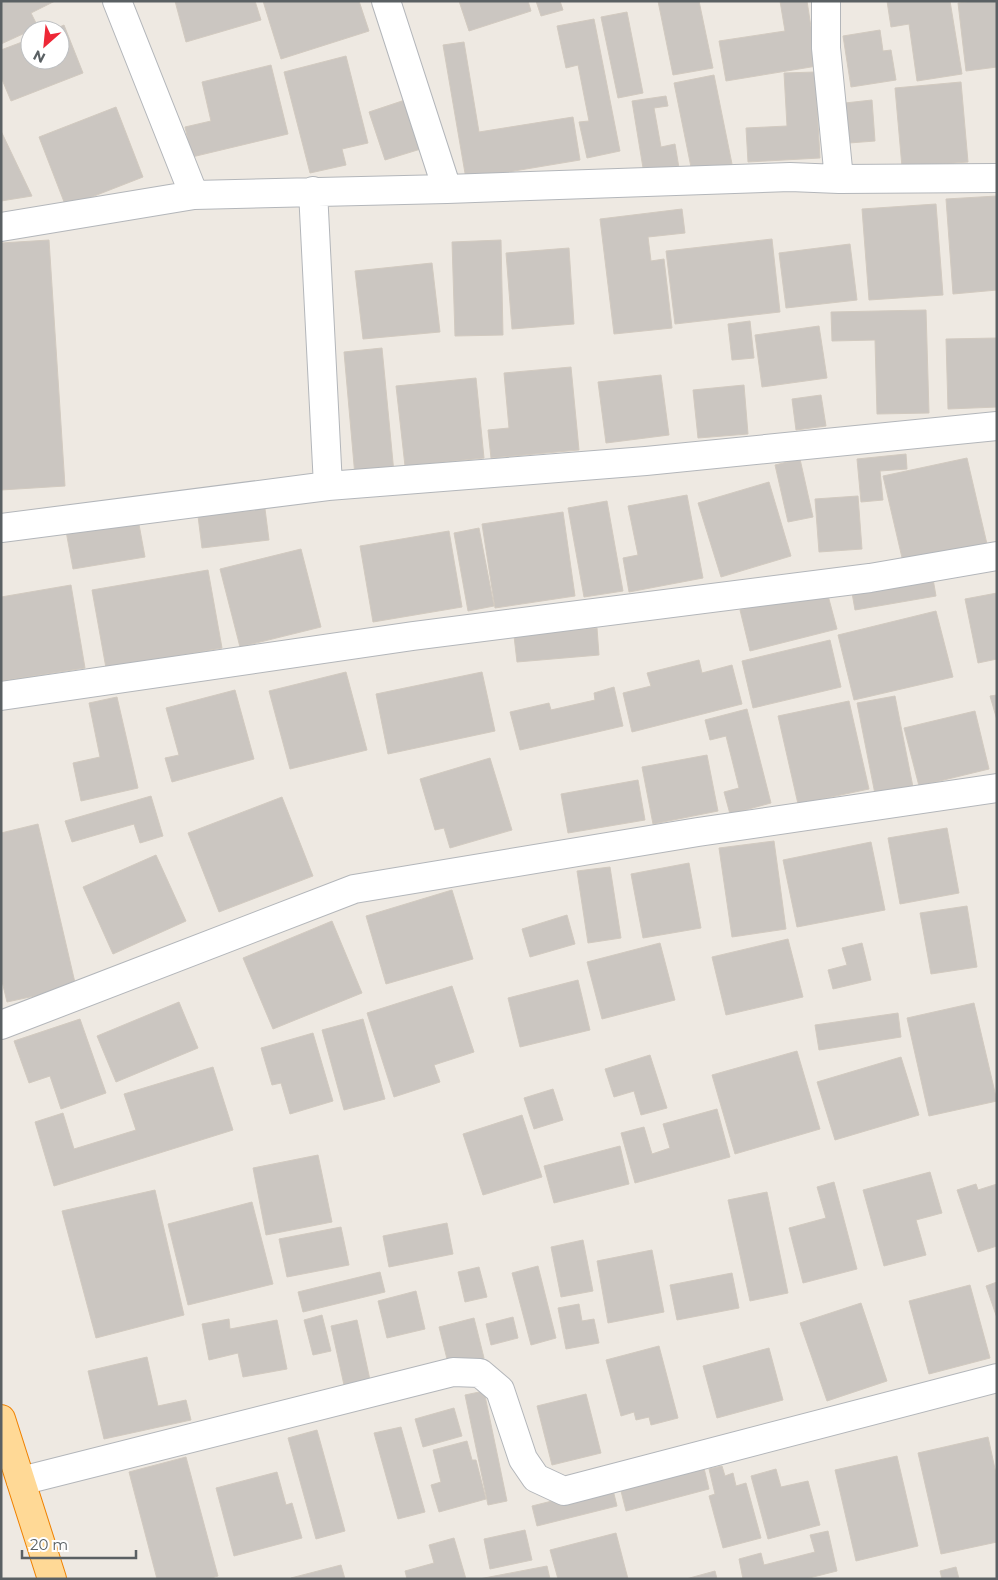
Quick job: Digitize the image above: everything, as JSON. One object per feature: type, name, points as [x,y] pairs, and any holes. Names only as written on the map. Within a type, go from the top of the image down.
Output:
[{"type":"highway","points":[[1,1419],[52,1579]]},
{"type":"street","points":[[117,1],[194,195]]},
{"type":"street","points":[[386,1],[447,189]]},
{"type":"street","points":[[826,1],[826,48],[839,179]]},
{"type":"street","points":[[1,227],[194,195],[447,189],[790,177],[839,179],[997,178]]},
{"type":"street","points":[[313,192],[328,486]]},
{"type":"street","points":[[1,528],[328,486],[646,461],[997,426]]},
{"type":"street","points":[[1,696],[413,636],[870,578],[997,556]]},
{"type":"street","points":[[1,1025],[354,889],[698,832],[997,788]]},
{"type":"street","points":[[21,1480],[453,1372],[480,1373],[500,1390],[523,1459],[536,1478],[564,1491],[997,1378]]},
{"type":"building","points":[[1,1],[55,1],[31,13],[34,20],[20,20],[20,35],[1,44]]},
{"type":"building","points":[[175,1],[255,1],[261,20],[186,42]]},
{"type":"building","points":[[263,1],[359,1],[369,31],[281,59]]},
{"type":"building","points":[[459,1],[528,1],[531,11],[469,31]]},
{"type":"building","points":[[536,1],[560,1],[563,10],[541,16]]},
{"type":"building","points":[[658,1],[699,1],[713,68],[673,75]]},
{"type":"building","points":[[780,1],[807,1],[817,66],[726,81],[719,41],[785,31]]},
{"type":"building","points":[[887,1],[950,1],[962,74],[917,81],[909,24],[891,27]]},
{"type":"building","points":[[997,1],[997,67],[966,71],[958,3]]},
{"type":"building","points":[[627,12],[643,93],[618,98],[601,17]]},
{"type":"building","points":[[594,19],[620,151],[587,158],[579,122],[589,121],[578,65],[566,68],[557,26]]},
{"type":"building","points":[[880,30],[883,51],[891,50],[896,80],[851,87],[843,36]]},
{"type":"building","points":[[70,40],[83,73],[11,101],[1,77],[1,50],[20,43],[20,70],[70,70]]},
{"type":"building","points":[[464,42],[479,132],[573,117],[580,160],[466,179],[443,45]]},
{"type":"building","points":[[346,56],[368,143],[342,149],[346,165],[310,173],[284,72]]},
{"type":"building","points":[[271,65],[288,134],[192,157],[185,127],[211,121],[202,82]]},
{"type":"building","points":[[815,72],[820,158],[748,162],[746,128],[787,126],[784,73]]},
{"type":"building","points":[[714,75],[732,164],[692,172],[674,83]]},
{"type":"building","points":[[961,82],[968,162],[902,167],[895,88]]},
{"type":"building","points":[[666,96],[668,106],[654,108],[661,147],[675,144],[679,168],[644,174],[632,101]]},
{"type":"building","points":[[408,99],[424,148],[385,160],[369,112]]},
{"type":"building","points":[[872,100],[875,141],[849,143],[845,103]]},
{"type":"building","points":[[116,107],[143,177],[66,207],[39,137]]},
{"type":"building","points":[[1,131],[32,196],[1,201]]},
{"type":"building","points":[[997,196],[997,290],[953,294],[946,199]]},
{"type":"building","points":[[936,204],[943,295],[869,300],[862,209]]},
{"type":"building","points":[[682,209],[685,233],[648,237],[651,261],[664,259],[672,328],[614,334],[600,219]]},
{"type":"building","points":[[772,239],[780,312],[675,324],[666,251]]},
{"type":"building","points":[[49,240],[65,486],[1,490],[1,243]]},
{"type":"building","points":[[501,240],[503,335],[455,336],[452,242]]},
{"type":"building","points":[[850,244],[857,300],[786,308],[779,253]]},
{"type":"building","points":[[569,248],[574,324],[512,329],[506,253]]},
{"type":"building","points":[[432,263],[440,332],[363,339],[355,271]]},
{"type":"building","points":[[926,310],[929,413],[877,414],[875,340],[832,341],[831,312]]},
{"type":"building","points":[[750,321],[754,358],[732,360],[728,324]]},
{"type":"building","points":[[819,326],[827,378],[762,387],[755,335]]},
{"type":"building","points":[[997,338],[997,407],[948,409],[946,339]]},
{"type":"building","points":[[382,348],[394,473],[355,476],[344,352]]},
{"type":"building","points":[[571,367],[579,450],[491,458],[488,430],[509,428],[504,373]]},
{"type":"building","points":[[661,375],[669,435],[606,443],[598,382]]},
{"type":"building","points":[[476,378],[484,458],[405,466],[396,386]]},
{"type":"building","points":[[744,385],[748,434],[698,438],[693,390]]},
{"type":"building","points":[[821,395],[826,426],[796,430],[792,399]]},
{"type":"building","points":[[906,454],[907,469],[880,471],[883,500],[861,502],[857,459]]},
{"type":"building","points":[[967,458],[987,544],[903,562],[883,476]]},
{"type":"building","points":[[800,459],[813,517],[788,522],[775,465]]},
{"type":"building","points":[[769,482],[791,556],[721,577],[698,503]]},
{"type":"building","points":[[687,495],[703,578],[629,592],[623,558],[638,555],[628,506]]},
{"type":"building","points":[[858,496],[862,549],[819,552],[815,499]]},
{"type":"building","points":[[607,501],[623,591],[584,597],[568,508]]},
{"type":"building","points":[[265,509],[269,540],[202,548],[198,516]]},
{"type":"building","points":[[563,512],[575,596],[495,608],[482,524]]},
{"type":"building","points":[[138,519],[145,557],[73,569],[66,531]]},
{"type":"building","points":[[479,528],[494,606],[468,611],[454,533]]},
{"type":"building","points":[[449,531],[462,607],[373,622],[360,546]]},
{"type":"building","points":[[301,549],[321,627],[240,647],[220,569]]},
{"type":"building","points":[[208,570],[222,648],[106,668],[92,590]]},
{"type":"building","points":[[932,573],[936,596],[855,610],[851,587]]},
{"type":"building","points":[[71,585],[85,668],[1,681],[1,597]]},
{"type":"building","points":[[826,588],[837,629],[750,651],[740,610]]},
{"type":"building","points":[[997,593],[997,659],[978,663],[965,599]]},
{"type":"building","points":[[936,611],[953,677],[854,700],[838,635]]},
{"type":"building","points":[[597,628],[599,655],[517,662],[514,636]]},
{"type":"building","points":[[830,640],[841,687],[753,708],[742,661]]},
{"type":"building","points":[[699,660],[702,673],[732,665],[742,704],[632,732],[623,693],[651,686],[647,673]]},
{"type":"building","points":[[346,672],[367,750],[290,769],[269,691]]},
{"type":"building","points":[[482,672],[495,731],[388,754],[376,694]]},
{"type":"building","points":[[614,687],[623,726],[520,750],[510,712],[549,703],[551,710],[595,700],[594,693]]},
{"type":"building","points":[[235,690],[254,759],[172,782],[165,758],[179,755],[166,708]]},
{"type":"building","points":[[997,695],[997,720],[990,696]]},
{"type":"building","points":[[895,696],[913,787],[875,794],[857,703]]},
{"type":"building","points":[[117,697],[138,788],[81,801],[73,763],[100,757],[89,703]]},
{"type":"building","points":[[849,701],[869,789],[798,804],[778,716]]},
{"type":"building","points":[[747,709],[771,803],[730,814],[724,792],[739,788],[726,736],[710,740],[705,720]]},
{"type":"building","points":[[975,711],[989,769],[919,786],[904,728]]},
{"type":"building","points":[[707,755],[718,811],[653,824],[642,767]]},
{"type":"building","points":[[490,758],[512,830],[450,848],[444,828],[435,830],[420,779]]},
{"type":"building","points":[[638,780],[645,820],[568,833],[561,794]]},
{"type":"building","points":[[151,796],[163,836],[140,843],[134,824],[72,842],[65,821]]},
{"type":"building","points":[[282,797],[313,876],[219,912],[188,833]]},
{"type":"building","points":[[38,824],[76,987],[7,1002],[1,977],[1,833]]},
{"type":"building","points":[[947,828],[959,893],[900,904],[888,838]]},
{"type":"building","points":[[774,841],[786,929],[732,937],[719,848]]},
{"type":"building","points":[[871,842],[885,910],[797,927],[783,860]]},
{"type":"building","points":[[156,855],[186,921],[113,954],[83,887]]},
{"type":"building","points":[[689,863],[701,928],[643,938],[631,874]]},
{"type":"building","points":[[610,867],[621,938],[588,943],[577,871]]},
{"type":"building","points":[[452,890],[473,959],[386,984],[366,916]]},
{"type":"building","points":[[967,906],[977,967],[931,974],[920,913]]},
{"type":"building","points":[[567,915],[575,944],[530,957],[522,929]]},
{"type":"building","points":[[332,921],[362,993],[273,1029],[243,958]]},
{"type":"building","points":[[788,939],[803,997],[726,1015],[712,957]]},
{"type":"building","points":[[660,943],[675,1000],[602,1019],[587,962]]},
{"type":"building","points":[[862,943],[871,980],[833,989],[828,970],[847,965],[842,948]]},
{"type":"building","points":[[578,980],[590,1030],[520,1047],[508,998]]},
{"type":"building","points":[[452,986],[474,1052],[434,1065],[440,1082],[394,1097],[367,1013]]},
{"type":"building","points":[[179,1002],[198,1048],[116,1082],[97,1036]]},
{"type":"building","points":[[974,1003],[997,1101],[929,1116],[907,1018]]},
{"type":"building","points":[[898,1013],[901,1037],[819,1050],[815,1025]]},
{"type":"building","points":[[80,1019],[106,1093],[61,1109],[50,1076],[29,1083],[14,1041]]},
{"type":"building","points":[[363,1019],[385,1099],[344,1110],[322,1030]]},
{"type":"building","points":[[313,1033],[333,1101],[290,1114],[281,1083],[272,1085],[261,1048]]},
{"type":"building","points":[[797,1051],[820,1129],[735,1154],[712,1075]]},
{"type":"building","points":[[650,1055],[667,1108],[641,1115],[634,1091],[614,1097],[605,1069]]},
{"type":"building","points":[[901,1057],[919,1115],[835,1140],[817,1082]]},
{"type":"building","points":[[213,1067],[233,1130],[54,1186],[35,1122],[63,1113],[74,1149],[136,1130],[124,1094]]},
{"type":"building","points":[[553,1089],[563,1120],[534,1129],[524,1098]]},
{"type":"building","points":[[717,1109],[730,1157],[635,1183],[621,1133],[644,1127],[652,1154],[670,1148],[663,1124]]},
{"type":"building","points":[[522,1115],[542,1177],[483,1195],[463,1134]]},
{"type":"building","points":[[620,1146],[629,1184],[554,1203],[544,1166]]},
{"type":"building","points":[[318,1155],[332,1222],[266,1235],[253,1168]]},
{"type":"building","points":[[930,1172],[942,1213],[916,1220],[926,1255],[884,1266],[863,1190]]},
{"type":"building","points":[[834,1182],[857,1269],[803,1283],[789,1228],[826,1218],[817,1187]]},
{"type":"building","points":[[976,1184],[978,1190],[997,1184],[997,1246],[978,1252],[957,1190]]},
{"type":"building","points":[[155,1190],[184,1315],[96,1338],[62,1211]]},
{"type":"building","points":[[767,1192],[788,1293],[750,1301],[728,1200]]},
{"type":"building","points":[[252,1202],[273,1284],[188,1305],[168,1224]]},
{"type":"building","points":[[447,1223],[453,1254],[389,1267],[383,1236]]},
{"type":"building","points":[[341,1227],[349,1265],[287,1277],[279,1239]]},
{"type":"building","points":[[583,1240],[593,1291],[561,1297],[551,1247]]},
{"type":"building","points":[[652,1250],[664,1312],[608,1323],[597,1261]]},
{"type":"building","points":[[538,1266],[556,1338],[531,1345],[512,1273]]},
{"type":"building","points":[[479,1267],[487,1297],[465,1302],[458,1272]]},
{"type":"building","points":[[380,1272],[385,1292],[303,1312],[298,1292]]},
{"type":"building","points":[[732,1273],[739,1308],[677,1320],[670,1285]]},
{"type":"building","points":[[997,1282],[997,1318],[986,1286]]},
{"type":"building","points":[[970,1285],[990,1358],[929,1374],[909,1301]]},
{"type":"building","points":[[416,1291],[425,1329],[387,1338],[378,1301]]},
{"type":"building","points":[[861,1303],[887,1381],[827,1401],[800,1323]]},
{"type":"building","points":[[579,1304],[582,1321],[594,1319],[599,1343],[566,1349],[558,1308]]},
{"type":"building","points":[[322,1315],[331,1351],[313,1355],[304,1320]]},
{"type":"building","points":[[513,1317],[518,1338],[491,1345],[486,1324]]},
{"type":"building","points":[[474,1318],[484,1358],[449,1367],[439,1327]]},
{"type":"building","points":[[229,1319],[230,1329],[277,1320],[287,1369],[243,1377],[238,1353],[209,1360],[202,1324]]},
{"type":"building","points":[[357,1320],[370,1380],[344,1385],[331,1326]]},
{"type":"building","points":[[659,1346],[678,1418],[651,1425],[649,1417],[636,1420],[634,1412],[621,1416],[606,1360]]},
{"type":"building","points":[[769,1348],[783,1400],[717,1418],[703,1366]]},
{"type":"building","points":[[147,1357],[158,1406],[186,1400],[191,1420],[104,1439],[88,1371]]},
{"type":"building","points":[[484,1391],[507,1501],[488,1505],[465,1395]]},
{"type":"building","points":[[586,1394],[601,1453],[552,1465],[537,1406]]},
{"type":"building","points":[[454,1408],[462,1436],[423,1447],[415,1419]]},
{"type":"building","points":[[401,1427],[425,1512],[398,1519],[374,1433]]},
{"type":"building","points":[[317,1430],[345,1531],[316,1539],[288,1438]]},
{"type":"building","points":[[988,1437],[997,1478],[997,1542],[941,1554],[918,1453]]},
{"type":"building","points":[[467,1441],[472,1460],[476,1460],[486,1499],[439,1512],[431,1485],[441,1482],[433,1450]]},
{"type":"building","points":[[897,1456],[918,1546],[856,1561],[835,1470]]},
{"type":"building","points":[[186,1457],[218,1576],[208,1579],[157,1579],[129,1472]]},
{"type":"building","points":[[703,1464],[709,1489],[626,1511],[620,1487]]},
{"type":"building","points":[[722,1466],[725,1476],[733,1473],[736,1486],[746,1483],[761,1538],[723,1548],[709,1496],[715,1494],[709,1469]]},
{"type":"building","points":[[776,1469],[781,1487],[808,1481],[820,1525],[768,1539],[751,1476]]},
{"type":"building","points":[[277,1472],[286,1505],[292,1503],[302,1538],[234,1556],[216,1488]]},
{"type":"building","points":[[612,1486],[617,1506],[537,1526],[532,1506]]},
{"type":"building","points":[[525,1530],[532,1560],[490,1569],[484,1539]]},
{"type":"building","points":[[828,1531],[837,1571],[805,1579],[743,1579],[739,1559],[761,1553],[764,1565],[815,1552],[810,1535]]},
{"type":"building","points":[[616,1533],[628,1579],[558,1579],[550,1550]]},
{"type":"building","points":[[454,1538],[466,1579],[407,1579],[405,1571],[434,1563],[429,1545]]},
{"type":"building","points":[[341,1565],[345,1579],[291,1579],[291,1578]]},
{"type":"building","points":[[547,1566],[550,1579],[479,1579]]},
{"type":"building","points":[[956,1567],[959,1579],[942,1579],[940,1571]]},
{"type":"building","points":[[715,1571],[717,1579],[686,1579]]}]
